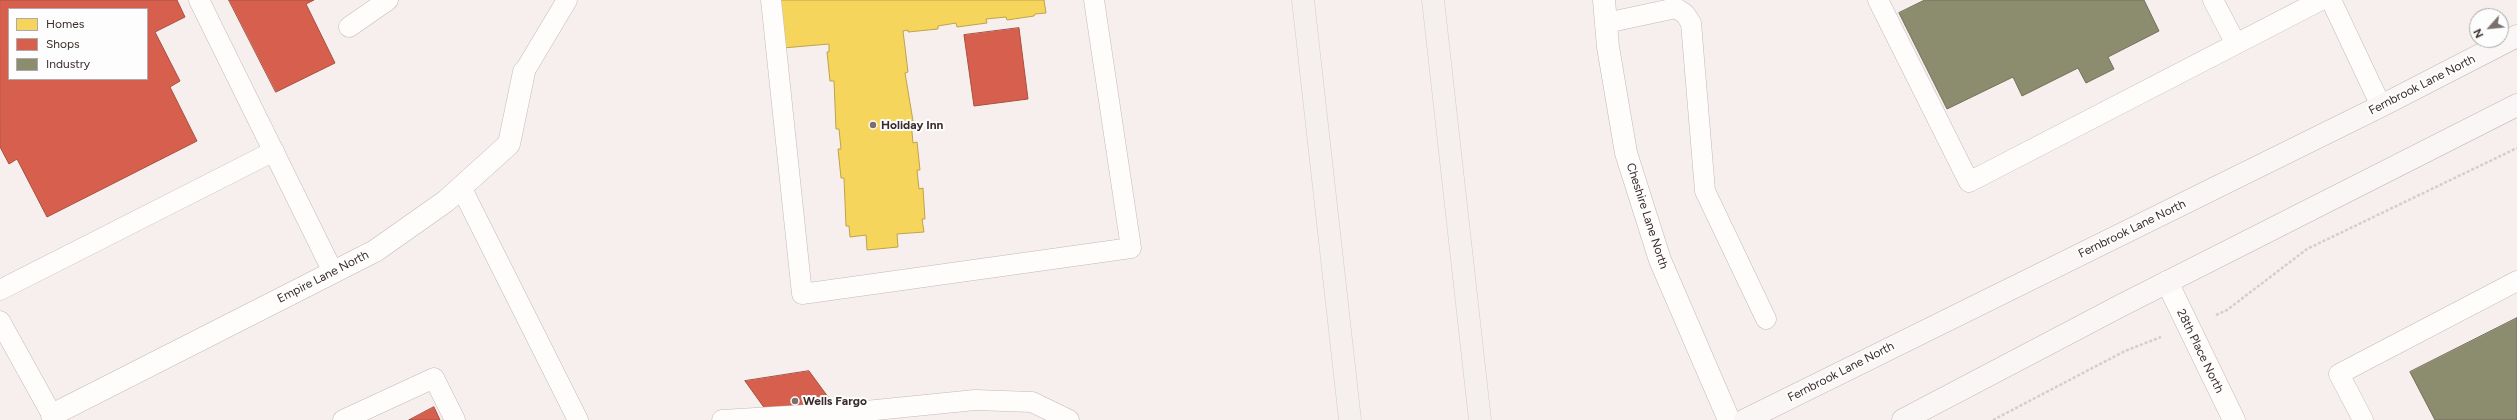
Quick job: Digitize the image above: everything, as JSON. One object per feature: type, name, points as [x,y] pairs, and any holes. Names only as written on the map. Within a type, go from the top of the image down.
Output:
[{"type":"main road","points":[[1303,0],[1350,420]]},
{"type":"main road","points":[[1434,0],[1480,420]]},
{"type":"street","name":"Cheshire Lane North","points":[[1604,0],[1606,23],[1626,153],[1660,260],[1729,420]]},
{"type":"street","name":"Fernbrook Lane North","points":[[1746,420],[2381,106],[2517,36]]},
{"type":"street","name":"Empire Lane North","points":[[54,418],[375,251],[446,201],[509,144],[524,72]]},
{"type":"street","points":[[1903,420],[2166,282],[2517,105]]},
{"type":"street","name":"28th Place North","points":[[2166,282],[2234,420]]},
{"type":"lane","points":[[199,0],[333,272]]},
{"type":"lane","points":[[350,27],[388,0]]},
{"type":"lane","points":[[524,72],[567,0]]},
{"type":"lane","points":[[771,0],[802,294],[1131,248],[1094,0]]},
{"type":"lane","points":[[1878,0],[1969,182],[2321,0]]},
{"type":"lane","points":[[2213,0],[2236,44]]},
{"type":"lane","points":[[2331,0],[2381,106]]},
{"type":"lane","points":[[1606,23],[1676,8],[1685,14],[1691,23],[1704,192],[1766,319]]},
{"type":"lane","points":[[0,290],[274,151]]},
{"type":"lane","points":[[461,187],[578,420]]},
{"type":"lane","points":[[2363,420],[2338,374],[2517,281]]},
{"type":"lane","points":[[0,321],[54,418]]},
{"type":"lane","points":[[343,420],[434,378],[455,420]]},
{"type":"lane","points":[[722,420],[856,412],[975,400],[1032,402],[1069,420]]},
{"type":"path","points":[[1993,420],[2125,351],[2227,310],[2307,249],[2517,148]]},
{"type":"building: Homes","name":"Holiday Inn","points":[[778,0],[1044,0],[1046,13],[1035,14],[1034,16],[1007,20],[1006,17],[986,19],[987,23],[957,27],[956,23],[938,26],[938,29],[908,32],[908,30],[903,31],[908,72],[905,73],[913,121],[911,121],[913,143],[917,142],[920,170],[917,170],[919,189],[923,188],[925,219],[922,219],[924,232],[897,234],[898,247],[867,250],[866,235],[850,237],[849,226],[846,226],[844,178],[841,178],[838,149],[841,149],[839,129],[836,129],[834,81],[830,81],[827,52],[829,52],[829,44],[783,48]]},
{"type":"building: Shops","points":[[0,0],[177,0],[185,17],[155,32],[180,81],[170,87],[197,141],[47,217],[17,159],[9,164],[0,147]]},
{"type":"building: Shops","points":[[229,0],[314,0],[306,4],[335,63],[276,92]]},
{"type":"building: Shops","points":[[1019,28],[1028,99],[974,106],[964,35]]},
{"type":"building: Shops","name":"Wells Fargo","points":[[809,371],[845,420],[773,420],[745,381]]},
{"type":"building: Shops","points":[[434,407],[440,420],[409,420]]},
{"type":"building: Industry","points":[[1925,0],[2144,0],[2159,31],[2108,57],[2114,69],[2086,83],[2078,68],[2022,96],[2013,77],[1947,109],[1899,13]]},
{"type":"building: Industry","points":[[2517,318],[2517,420],[2435,420],[2410,372]]},
{"type":"place","name":"Holiday Inn","points":[[873,125]]},
{"type":"place","name":"Wells Fargo","points":[[795,401]]}]
